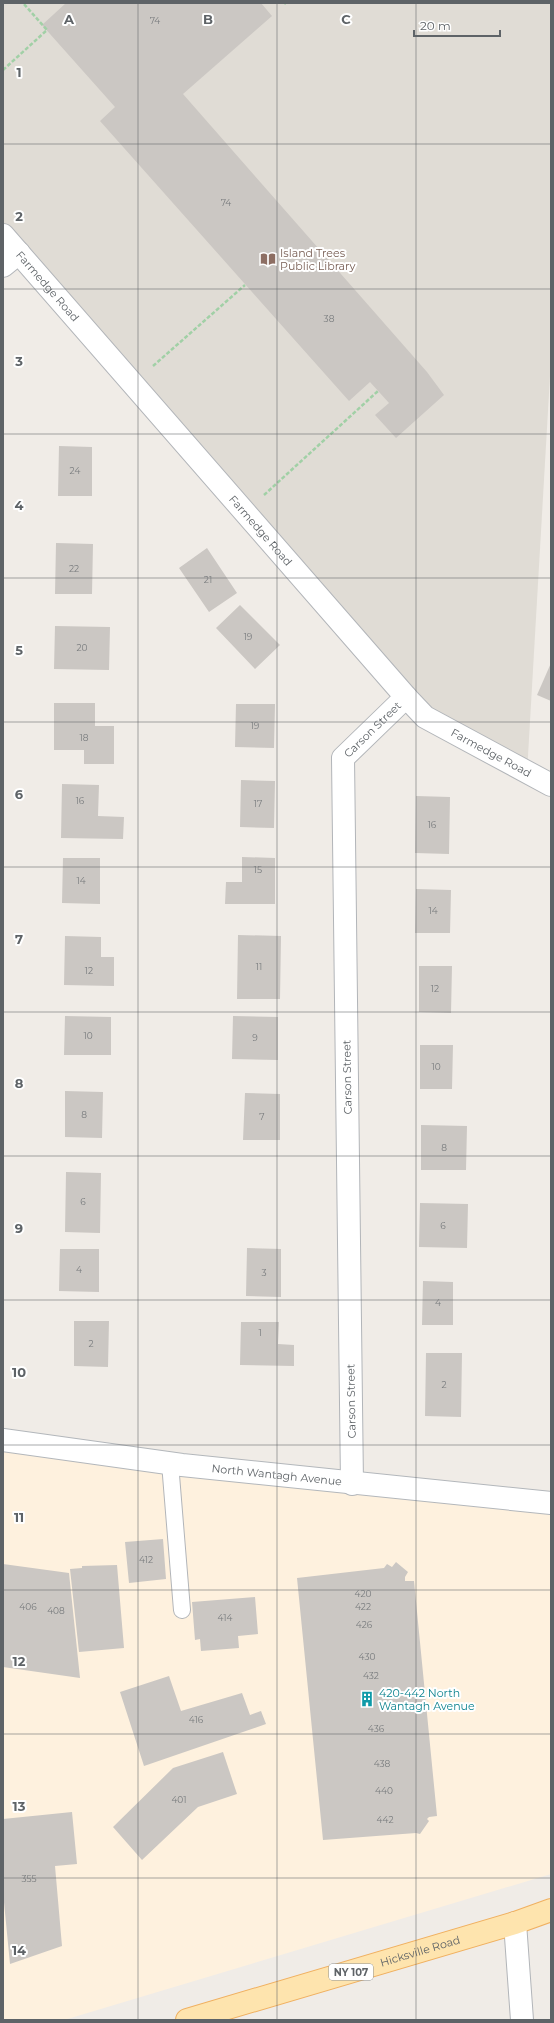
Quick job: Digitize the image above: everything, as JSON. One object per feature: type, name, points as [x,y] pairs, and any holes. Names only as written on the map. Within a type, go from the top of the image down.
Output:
[{"type":"main road","name":"Hicksville Road","points":[[187,2020],[515,1923],[551,1910]]},
{"type":"main road","name":"Hicksville Road","points":[[515,1923],[551,1917]]},
{"type":"street","name":"Farmedge Road","points":[[3,235],[11,260],[133,384],[425,717],[551,785]]},
{"type":"street","name":"Carson Street","points":[[352,1484],[343,758],[406,697]]},
{"type":"street","name":"North Wantagh Avenue","points":[[3,1440],[170,1463],[352,1484],[551,1503]]},
{"type":"street","points":[[515,1923],[522,2020]]},
{"type":"lane","points":[[170,1463],[182,1610]]},
{"type":"path","points":[[3,70],[47,30],[23,3]]},
{"type":"path","points":[[133,384],[246,285]]},
{"type":"path","points":[[245,513],[378,391]]},
{"type":"shaded area","points":[[3,3],[551,3],[551,359],[527,773],[427,715],[3,232]]},
{"type":"shaded area","points":[[3,1431],[256,1466],[551,1496],[551,1874],[64,2020],[3,2020]]},
{"type":"building","points":[[66,3],[261,3],[272,16],[183,94],[427,372],[444,395],[396,438],[375,415],[389,403],[370,382],[349,401],[100,121],[115,107],[42,25]]},
{"type":"building","points":[[59,446],[92,447],[92,496],[58,496]]},
{"type":"building","points":[[56,543],[93,544],[92,594],[55,594]]},
{"type":"building","points":[[207,548],[237,593],[209,612],[179,568]]},
{"type":"building","points":[[240,605],[280,645],[255,669],[216,628]]},
{"type":"building","points":[[55,626],[110,627],[109,670],[54,669]]},
{"type":"building","points":[[551,663],[551,701],[537,695]]},
{"type":"building","points":[[54,703],[95,703],[95,726],[114,726],[114,764],[84,764],[84,750],[54,750]]},
{"type":"building","points":[[236,704],[275,704],[274,748],[235,747]]},
{"type":"building","points":[[241,780],[275,781],[274,828],[240,827]]},
{"type":"building","points":[[62,784],[99,785],[98,816],[124,817],[123,839],[61,838]]},
{"type":"building","points":[[416,796],[450,797],[449,854],[415,853]]},
{"type":"building","points":[[242,857],[275,858],[275,904],[225,904],[226,882],[242,882]]},
{"type":"building","points":[[63,858],[100,858],[100,904],[62,903]]},
{"type":"building","points":[[416,889],[451,890],[450,933],[415,933]]},
{"type":"building","points":[[238,935],[281,936],[280,999],[237,999]]},
{"type":"building","points":[[65,936],[101,937],[101,957],[114,957],[114,986],[64,985]]},
{"type":"building","points":[[419,966],[452,966],[451,1013],[419,1012]]},
{"type":"building","points":[[65,1016],[111,1017],[111,1055],[64,1055]]},
{"type":"building","points":[[233,1016],[278,1017],[278,1060],[232,1059]]},
{"type":"building","points":[[420,1045],[453,1045],[452,1089],[420,1089]]},
{"type":"building","points":[[65,1091],[103,1092],[102,1138],[65,1137]]},
{"type":"building","points":[[245,1093],[280,1094],[280,1140],[243,1140]]},
{"type":"building","points":[[421,1125],[467,1126],[466,1170],[421,1170]]},
{"type":"building","points":[[66,1172],[101,1173],[100,1233],[65,1232]]},
{"type":"building","points":[[420,1203],[468,1204],[467,1248],[419,1247]]},
{"type":"building","points":[[247,1248],[281,1249],[281,1297],[246,1296]]},
{"type":"building","points":[[60,1249],[99,1249],[99,1292],[59,1291]]},
{"type":"building","points":[[423,1281],[453,1282],[453,1325],[422,1325]]},
{"type":"building","points":[[74,1321],[109,1321],[108,1367],[74,1366]]},
{"type":"building","points":[[241,1322],[279,1322],[278,1344],[294,1345],[294,1366],[240,1365]]},
{"type":"building","points":[[426,1353],[462,1353],[461,1417],[425,1416]]},
{"type":"building","points":[[163,1539],[166,1579],[129,1583],[125,1542]]},
{"type":"building","name":"420-442 North Wantagh Avenue","points":[[396,1562],[408,1572],[405,1577],[405,1581],[414,1581],[437,1816],[429,1817],[427,1819],[429,1821],[420,1834],[416,1833],[323,1840],[297,1578],[384,1568],[387,1564],[392,1567]]},
{"type":"building","points":[[3,1564],[69,1573],[80,1678],[3,1667]]},
{"type":"building","points":[[117,1565],[124,1648],[79,1652],[70,1569],[82,1568],[82,1566]]},
{"type":"building","points":[[255,1597],[258,1634],[238,1636],[239,1648],[201,1651],[200,1639],[195,1640],[192,1602]]},
{"type":"building","points":[[169,1676],[181,1711],[242,1693],[250,1715],[261,1711],[266,1724],[144,1766],[120,1692]]},
{"type":"building","points":[[223,1752],[237,1794],[198,1807],[142,1860],[113,1827],[173,1768]]},
{"type":"building","points":[[72,1812],[77,1864],[55,1866],[62,1946],[10,1964],[3,1892],[3,1819]]},
{"type":"place","name":"Island Trees Public Library","points":[[268,259]]},
{"type":"place","name":"420-442 North Wantagh Avenue","points":[[367,1699]]}]
